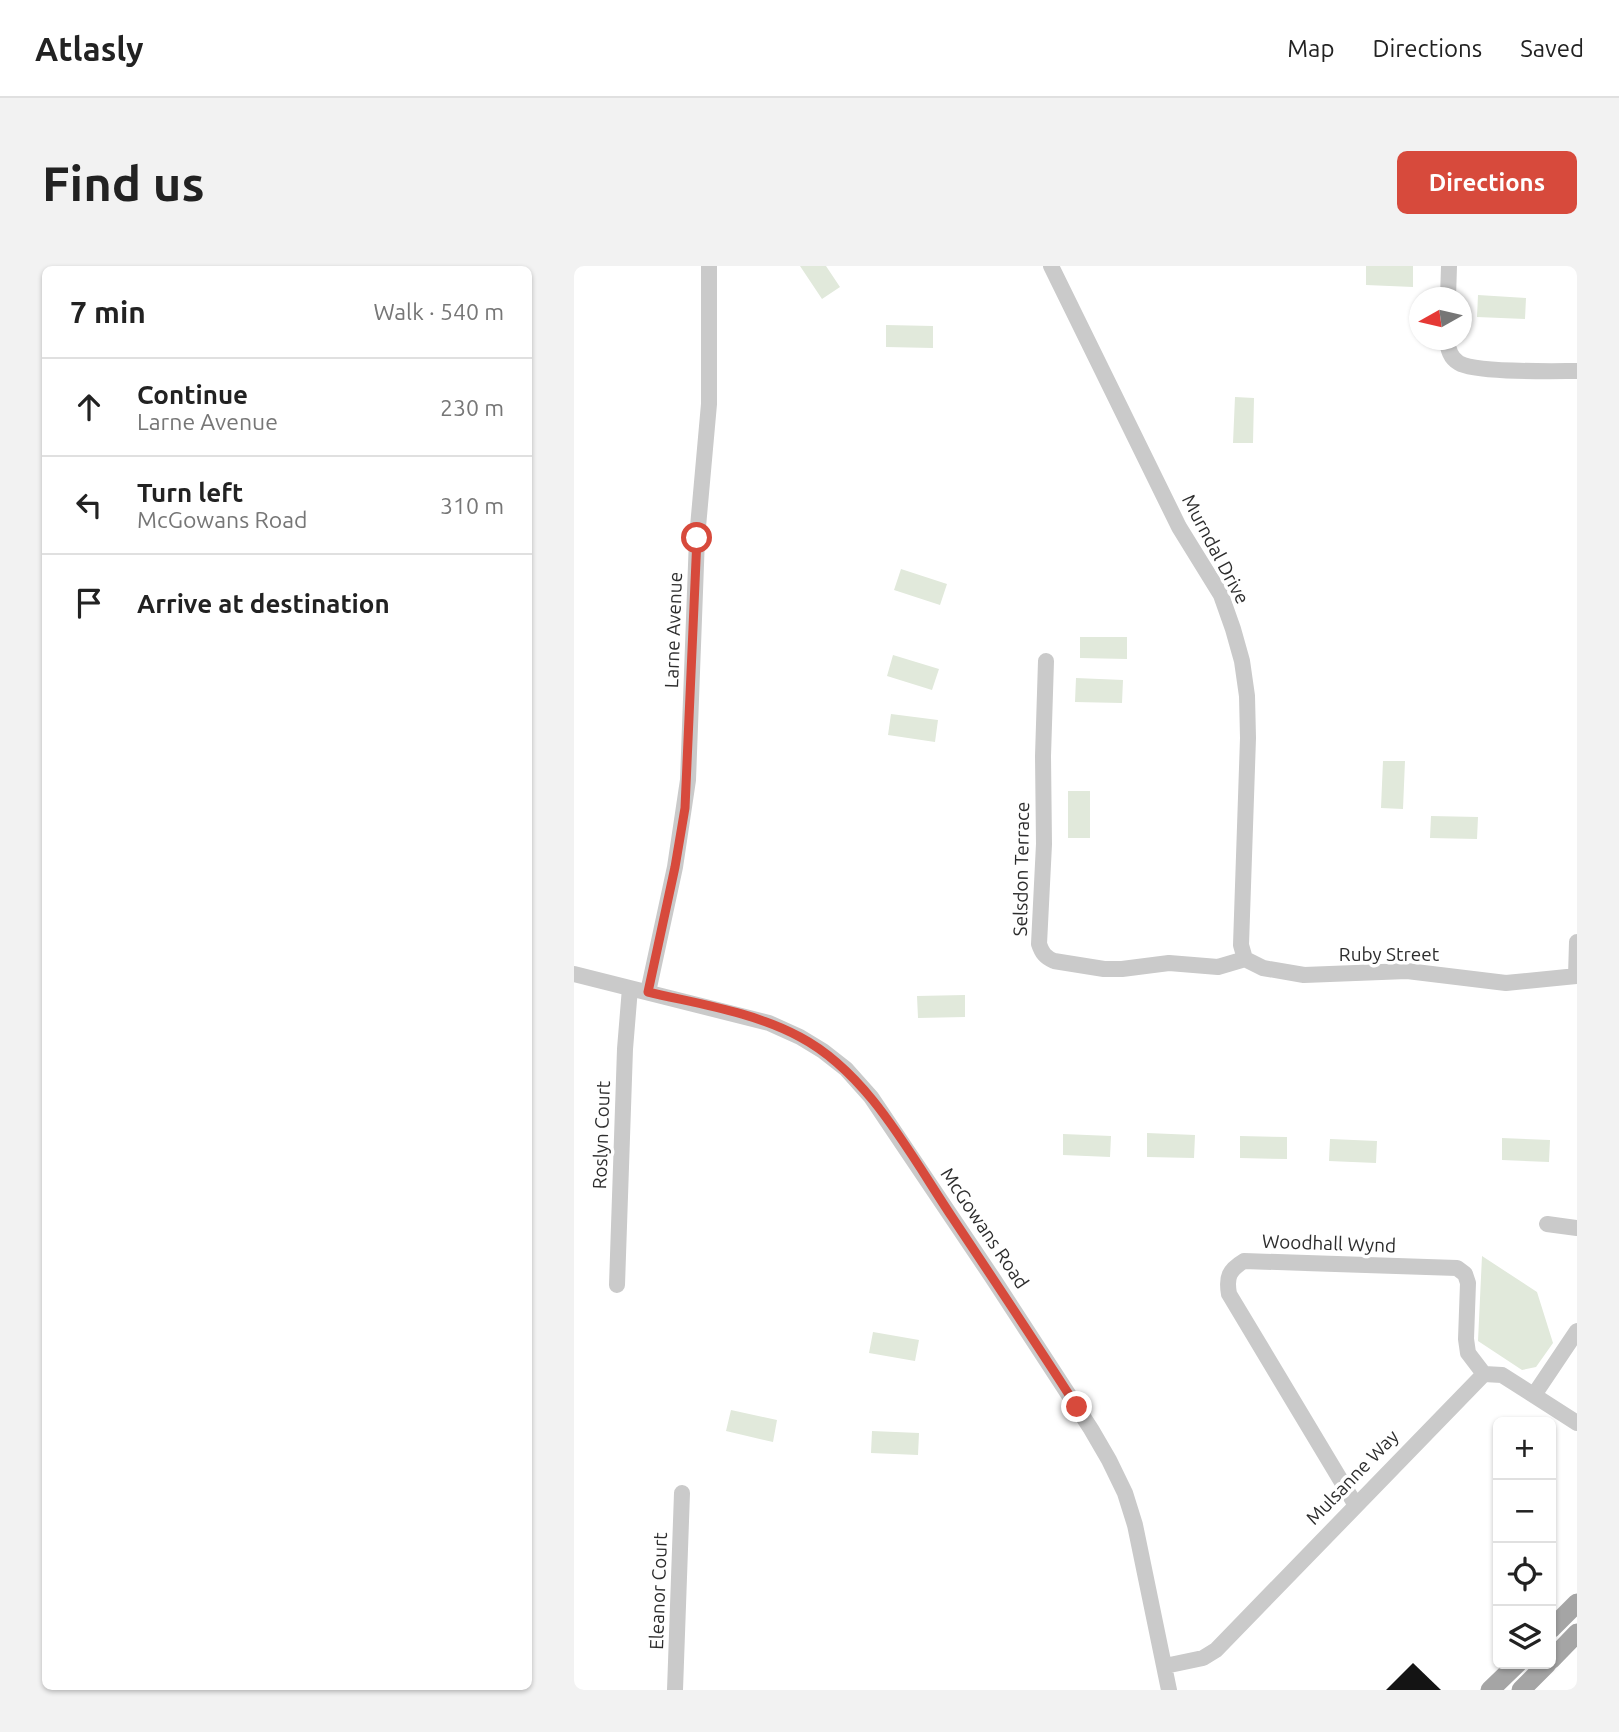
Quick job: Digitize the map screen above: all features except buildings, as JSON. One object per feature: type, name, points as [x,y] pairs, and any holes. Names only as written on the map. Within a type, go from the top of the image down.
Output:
[{"type":"main road","points":[[1556,1624],[1577,1603]]},
{"type":"main road","points":[[1556,1655],[1577,1633]]},
{"type":"main road","points":[[1490,1690],[1512,1669]]},
{"type":"main road","points":[[1521,1690],[1542,1669]]},
{"type":"street","name":"Larne Avenue","points":[[648,992],[675,867],[688,780],[697,538],[709,404],[709,266]]},
{"type":"street","name":"Murndal Drive","points":[[1051,266],[1179,527],[1221,596],[1233,629],[1247,696],[1241,929],[1245,959]]},
{"type":"street","points":[[1448,287],[1449,266]]},
{"type":"street","points":[[1448,350],[1453,359],[1462,365],[1485,369],[1577,371]]},
{"type":"street","name":"Selsdon Terrace","points":[[1046,661],[1042,756],[1044,845],[1039,944],[1046,958],[1104,969],[1169,963],[1218,967],[1245,959]]},
{"type":"street","points":[[1576,976],[1577,942]]},
{"type":"street","name":"Ruby Street","points":[[1245,959],[1263,968],[1304,975],[1407,971],[1506,983],[1576,976]]},
{"type":"street","name":"McGowans Road","points":[[574,974],[747,1016],[800,1037],[846,1069],[871,1097],[992,1277],[1109,1460],[1125,1493],[1135,1525],[1169,1690]]},
{"type":"street","name":"Roslyn Court","points":[[617,1285],[625,1049],[630,988]]},
{"type":"street","points":[[1547,1224],[1577,1228]]},
{"type":"street","name":"Woodhall Wynd","points":[[1355,1504],[1229,1294],[1227,1280],[1232,1268],[1244,1261],[1457,1268],[1465,1274],[1468,1283],[1468,1353],[1484,1374]]},
{"type":"street","points":[[1534,1395],[1577,1331]]},
{"type":"street","points":[[1484,1374],[1502,1375],[1577,1423]]},
{"type":"street","name":"Mulsanne Way","points":[[1165,1665],[1203,1658],[1216,1650],[1484,1374]]},
{"type":"street","name":"Eleanor Court","points":[[676,1690],[682,1493]]},
{"type":"shaded area","points":[[800,266],[826,266],[840,287],[822,299]]},
{"type":"shaded area","points":[[1366,266],[1413,266],[1413,287],[1366,285]]},
{"type":"shaded area","points":[[1478,295],[1526,298],[1525,319],[1477,317]]},
{"type":"shaded area","points":[[886,325],[933,326],[933,348],[886,347]]},
{"type":"shaded area","points":[[1235,397],[1254,398],[1253,443],[1233,443]]},
{"type":"shaded area","points":[[901,569],[947,584],[940,605],[894,590]]},
{"type":"shaded area","points":[[1080,637],[1127,637],[1127,659],[1080,658]]},
{"type":"shaded area","points":[[893,655],[939,669],[932,690],[887,676]]},
{"type":"shaded area","points":[[1076,678],[1123,680],[1122,703],[1075,702]]},
{"type":"shaded area","points":[[891,714],[938,720],[935,742],[888,735]]},
{"type":"shaded area","points":[[1383,761],[1405,761],[1403,809],[1381,808]]},
{"type":"shaded area","points":[[1068,791],[1090,791],[1090,838],[1068,838]]},
{"type":"shaded area","points":[[1431,816],[1478,817],[1477,839],[1430,838]]},
{"type":"shaded area","points":[[965,995],[965,1017],[918,1018],[917,996]]},
{"type":"shaded area","points":[[1147,1133],[1195,1135],[1194,1158],[1147,1157]]},
{"type":"shaded area","points":[[1063,1134],[1111,1136],[1110,1157],[1063,1155]]},
{"type":"shaded area","points":[[1240,1136],[1287,1137],[1287,1159],[1240,1158]]},
{"type":"shaded area","points":[[1502,1138],[1550,1140],[1549,1162],[1502,1160]]},
{"type":"shaded area","points":[[1330,1139],[1377,1141],[1376,1163],[1329,1161]]},
{"type":"shaded area","points":[[1482,1256],[1537,1292],[1553,1343],[1536,1367],[1522,1370],[1478,1341]]},
{"type":"shaded area","points":[[873,1332],[919,1340],[915,1361],[869,1353]]},
{"type":"shaded area","points":[[731,1410],[777,1420],[773,1442],[726,1431]]},
{"type":"shaded area","points":[[872,1431],[919,1433],[918,1455],[871,1453]]},
{"type":"route","points":[[697,538],[685,808],[648,992],[769,1023],[800,1037],[846,1069],[871,1097],[1077,1407]]}]
